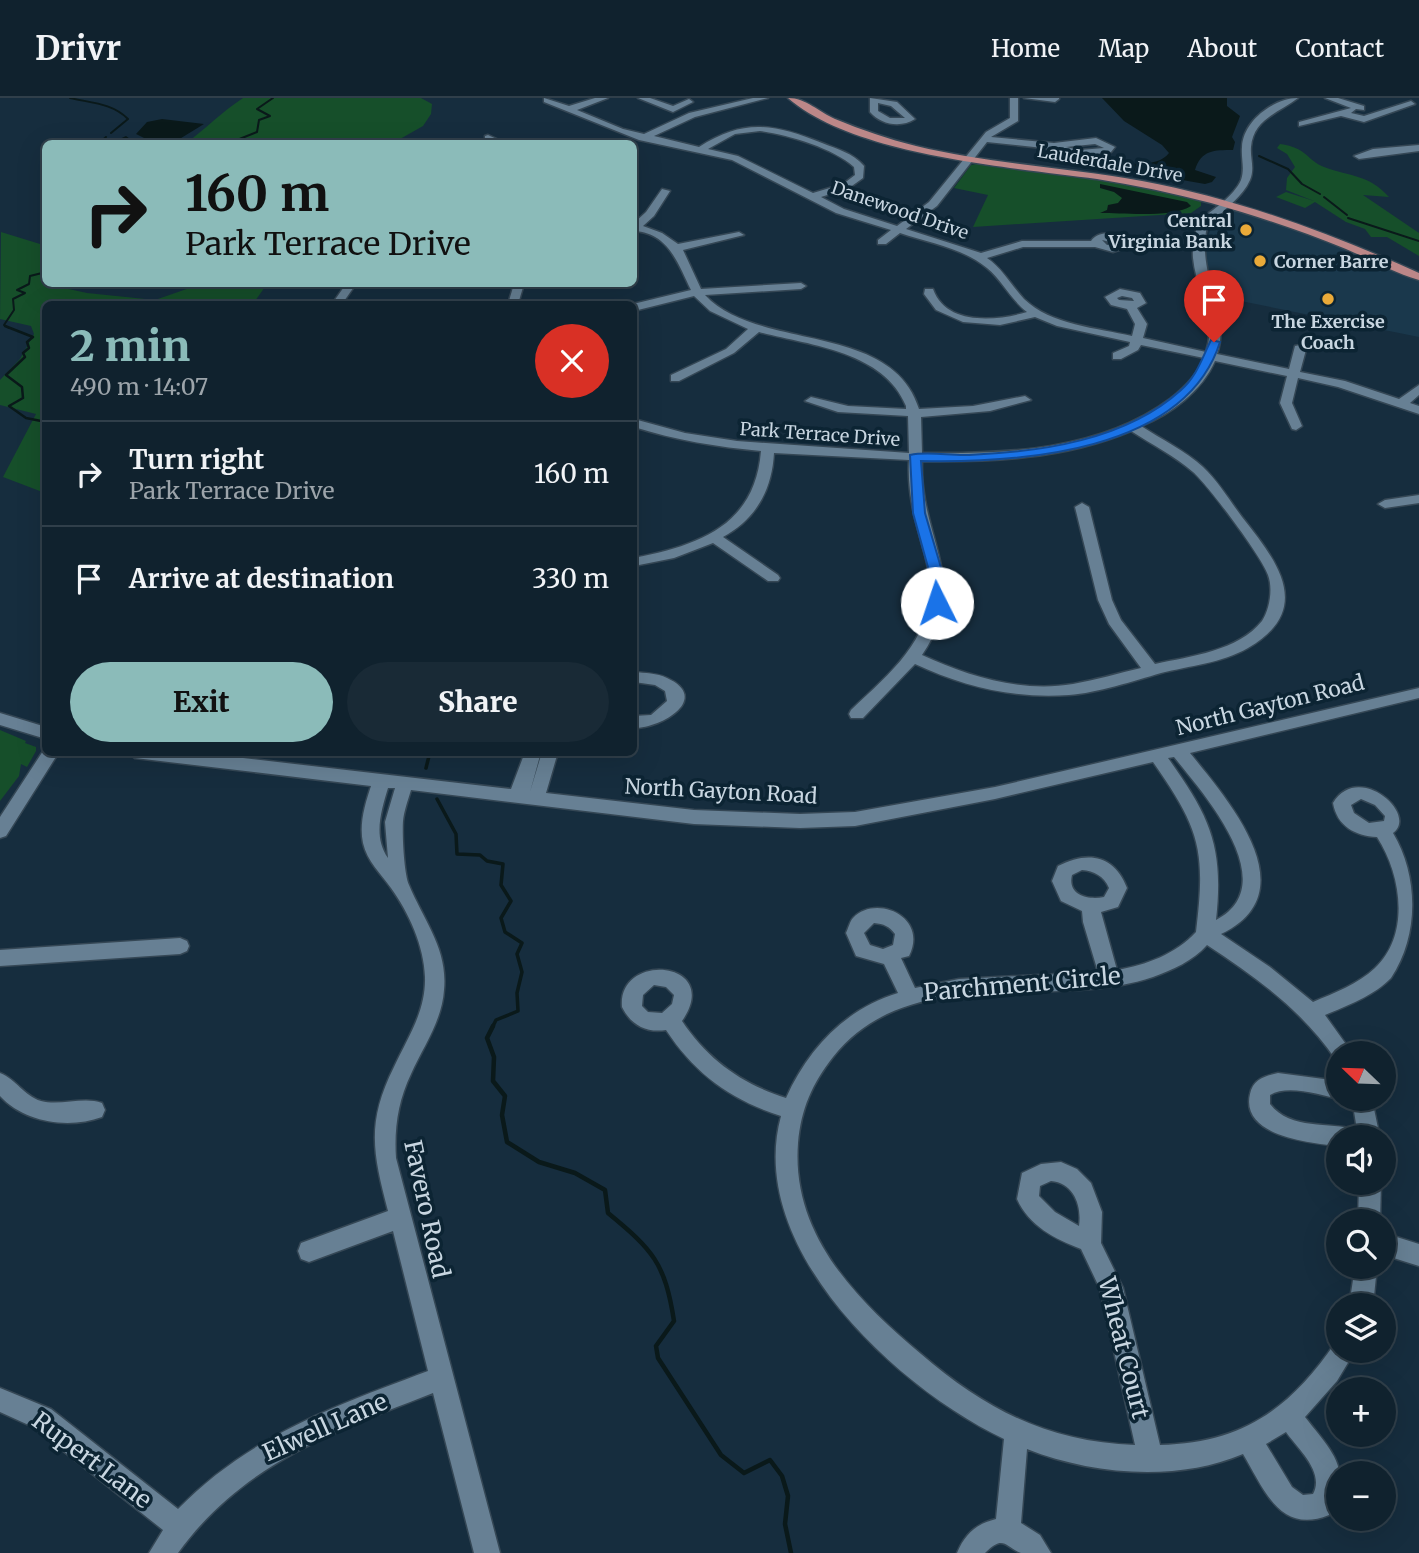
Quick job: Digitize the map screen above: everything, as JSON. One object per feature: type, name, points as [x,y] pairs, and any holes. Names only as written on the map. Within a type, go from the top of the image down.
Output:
[{"type":"main road","name":"Lauderdale Drive","points":[[792,98],[856,129],[906,145],[1222,200],[1321,226],[1419,267]]},
{"type":"main road","name":"Lauderdale Drive","points":[[809,98],[838,114],[886,132],[972,156]]},
{"type":"main road","name":"Lauderdale Drive","points":[[1222,200],[1324,236],[1419,277]]},
{"type":"street","points":[[567,110],[604,98]]},
{"type":"street","points":[[642,98],[673,109],[689,102]]},
{"type":"street","points":[[637,142],[681,119],[734,101],[764,98]]},
{"type":"street","points":[[881,242],[933,204],[985,139],[1015,119],[1014,98]]},
{"type":"street","points":[[1028,98],[1055,99]]},
{"type":"street","name":"Park Terrace Drive","points":[[637,424],[715,443],[768,449],[968,458],[1032,453],[1088,442],[1132,426],[1186,392],[1202,374],[1210,357],[1215,327],[1196,251],[1197,237],[1204,220],[1211,219],[1222,200],[1247,176],[1251,133],[1256,123],[1269,111],[1294,98]]},
{"type":"street","points":[[1329,98],[1342,100],[1377,115]]},
{"type":"street","points":[[1400,98],[1398,99],[1414,102]]},
{"type":"street","points":[[874,99],[894,104],[911,117],[909,120],[894,122],[876,115],[874,99]]},
{"type":"street","name":"Danewood Drive","points":[[547,100],[620,131],[702,149],[744,162],[840,211],[953,245],[980,257],[993,267],[1021,302],[1036,313],[1072,327],[1354,388],[1419,410]]},
{"type":"street","points":[[1341,113],[1361,119],[1414,102]]},
{"type":"street","points":[[1303,124],[1358,107]]},
{"type":"street","points":[[702,149],[726,132],[765,128],[789,133],[851,158],[859,166],[860,176],[853,183],[812,198]]},
{"type":"street","points":[[488,138],[492,140]]},
{"type":"street","points":[[985,139],[1054,146],[1096,142],[1110,147],[1108,150],[1080,155],[1070,154],[1054,146]]},
{"type":"street","points":[[1359,156],[1373,152],[1419,148]]},
{"type":"street","points":[[637,225],[650,214],[665,191]]},
{"type":"street","points":[[637,228],[652,233],[675,248],[696,293],[726,316],[756,328],[825,343],[870,361],[889,374],[902,388],[914,413],[919,513],[938,589],[931,627],[913,657],[857,714]]},
{"type":"street","points":[[675,248],[739,235]]},
{"type":"street","points":[[980,257],[1023,244],[1096,244]]},
{"type":"street","points":[[637,307],[696,293],[801,286]]},
{"type":"street","points":[[929,291],[931,300],[943,311],[968,320],[1000,322],[1036,313]]},
{"type":"street","points":[[1117,356],[1131,352],[1137,342],[1141,324],[1131,306]]},
{"type":"street","points":[[675,378],[718,359],[756,328]]},
{"type":"street","points":[[1296,426],[1286,403],[1301,346]]},
{"type":"street","points":[[1402,403],[1419,389]]},
{"type":"street","points":[[811,401],[837,409],[967,413],[1026,400]]},
{"type":"street","points":[[913,657],[968,680],[1028,690],[1071,690],[1216,655],[1242,645],[1257,635],[1272,617],[1277,604],[1278,584],[1265,555],[1209,480],[1186,459],[1132,426]]},
{"type":"street","points":[[637,561],[679,552],[713,537],[744,513],[758,496],[765,478],[768,449]]},
{"type":"street","points":[[1385,504],[1419,499]]},
{"type":"street","points":[[1082,507],[1105,600],[1114,621],[1152,671]]},
{"type":"street","points":[[713,537],[773,578]]},
{"type":"street","points":[[637,677],[662,681],[670,687],[675,697],[672,709],[663,718],[648,723],[637,722]]},
{"type":"street","name":"North Gayton Road","points":[[168,756],[536,800],[732,819],[855,819],[909,811],[1158,756],[1249,735],[1272,726],[1419,693]]},
{"type":"street","points":[[0,719],[42,732]]},
{"type":"street","name":"Parchment Circle","points":[[1179,751],[1238,830],[1249,859],[1249,892],[1241,910],[1220,929],[1205,934],[1196,945],[1142,973],[1110,979],[953,987],[909,996],[864,1015],[825,1049],[808,1074],[794,1110],[787,1145],[791,1195],[799,1224],[820,1268],[859,1315],[920,1370],[975,1410],[1017,1433],[1079,1452],[1113,1458],[1152,1460],[1197,1455],[1249,1441],[1289,1415],[1317,1389],[1335,1363]]},
{"type":"street","points":[[0,831],[48,756]]},
{"type":"street","points":[[517,797],[532,756]]},
{"type":"street","points":[[536,800],[549,756]]},
{"type":"street","points":[[1158,756],[1191,802],[1208,841],[1212,885],[1205,934],[1276,981],[1312,1012],[1333,1041]]},
{"type":"street","name":"Favero Road","points":[[381,782],[372,809],[372,848],[399,884],[427,943],[435,976],[435,994],[429,1020],[402,1070],[386,1117],[385,1158],[487,1553]]},
{"type":"street","name":"Favero Road","points":[[399,884],[394,822],[404,785]]},
{"type":"street","points":[[1312,1012],[1370,983],[1386,971],[1406,941],[1412,913],[1411,889],[1403,861],[1382,830]]},
{"type":"street","points":[[1091,907],[1092,922],[1110,979]]},
{"type":"street","points":[[0,958],[180,946]]},
{"type":"street","points":[[890,956],[909,996]]},
{"type":"street","points":[[670,1019],[688,1048],[720,1077],[760,1100],[794,1110]]},
{"type":"street","points":[[0,1082],[18,1102],[31,1109],[56,1114],[95,1110]]},
{"type":"street","points":[[1326,1088],[1275,1082],[1263,1086],[1259,1104],[1267,1117],[1281,1126],[1326,1134]]},
{"type":"street","points":[[309,1251],[400,1219]]},
{"type":"street","name":"Wheat Court","points":[[1088,1240],[1103,1266],[1111,1288],[1152,1460]]},
{"type":"street","points":[[1396,1248],[1419,1255]]},
{"type":"street","name":"Elwell Lane","points":[[162,1553],[180,1527],[225,1480],[284,1441],[440,1378]]},
{"type":"street","name":"Rupert Lane","points":[[0,1400],[42,1418],[180,1527]]},
{"type":"street","points":[[1249,1441],[1283,1496],[1299,1508],[1320,1506],[1329,1490],[1328,1468],[1289,1415]]},
{"type":"street","points":[[1008,1531],[1010,1486],[1017,1433]]},
{"type":"street","points":[[970,1553],[980,1537],[988,1532],[1008,1531],[1028,1540],[1038,1553]]},
{"type":"shaded area","points":[[1102,98],[1227,98],[1227,106],[1240,116],[1232,137],[1235,142],[1233,150],[1209,152],[1201,158],[1195,170],[1216,177],[1205,184],[1096,165],[1094,163],[1099,161],[1136,164],[1155,162],[1169,153],[1162,145],[1124,121]]},
{"type":"shaded area","points":[[162,119],[204,124],[178,140],[143,140],[136,134],[147,122]]},
{"type":"shaded area","points":[[1100,184],[1187,202],[1191,206],[1183,210],[1160,213],[1100,213],[1107,210],[1108,205],[1118,203],[1122,198],[1114,192],[1100,188]]},
{"type":"shaded area","points":[[1227,208],[1277,222],[1369,257],[1419,281],[1419,337],[1211,295],[1205,265],[1205,244],[1213,223],[1222,210]]},
{"type":"green space","points":[[243,98],[421,98],[432,104],[431,114],[423,126],[398,140],[190,140]]},
{"type":"green space","points":[[1280,144],[1296,148],[1324,167],[1374,184],[1389,197],[1363,195],[1419,233],[1419,256],[1387,237],[1371,237],[1365,229],[1346,222],[1315,202],[1305,208],[1276,197],[1286,192],[1314,201],[1286,190],[1287,178],[1295,167],[1287,154],[1277,148]]},
{"type":"green space","points":[[981,163],[1119,182],[1195,199],[1201,202],[1201,206],[1191,213],[973,227],[988,195],[954,188],[971,165]]},
{"type":"green space","points":[[1,232],[42,242],[42,287],[64,287],[87,293],[155,300],[192,287],[265,287],[255,301],[42,301],[42,492],[3,477],[36,414],[0,405],[0,380],[20,359],[34,334],[31,326],[0,319]]},
{"type":"green space","points":[[0,730],[26,741],[25,743],[36,747],[36,751],[27,767],[21,764],[19,776],[0,801]]},
{"type":"waterway","points":[[70,98],[108,107],[128,119],[111,133]]},
{"type":"waterway","points":[[237,140],[257,132],[259,120],[270,116],[257,109],[273,98]]},
{"type":"waterway","points":[[103,140],[106,137]]},
{"type":"waterway","points":[[1259,156],[1288,169],[1302,184],[1320,194]]},
{"type":"waterway","points":[[1324,197],[1347,215]]},
{"type":"waterway","points":[[1348,218],[1419,241]]},
{"type":"waterway","points":[[7,327],[4,325],[14,310],[13,299],[25,293],[17,290],[29,284],[30,276],[42,273]]},
{"type":"waterway","points":[[7,327],[33,337],[27,342],[29,348],[23,353],[25,357],[6,375],[22,387],[23,398],[9,406],[26,418],[42,421]]},
{"type":"waterway","points":[[426,768],[429,756]]},
{"type":"waterway","points":[[437,799],[456,834],[457,854],[480,855],[487,861],[503,864],[501,885],[511,901],[501,918],[505,932],[522,943],[517,954],[522,972],[517,993],[518,1011],[496,1020],[487,1038],[494,1057],[493,1081],[505,1096],[502,1115],[507,1142],[539,1162],[575,1173],[605,1190],[608,1213],[636,1237],[655,1259],[666,1285],[674,1321],[656,1346],[658,1358],[721,1455],[744,1473],[770,1460],[782,1476],[788,1496],[785,1524],[791,1553]]},
{"type":"place","name":"Central Virginia Bank","points":[[1246,230]]},
{"type":"place","name":"Corner Barre","points":[[1260,261]]},
{"type":"place","name":"The Exercise Coach","points":[[1328,299]]},
{"type":"route","points":[[937,603],[936,571],[915,491],[915,457],[1015,455],[1060,448],[1108,436],[1153,415],[1186,392],[1202,374],[1214,342]]}]
